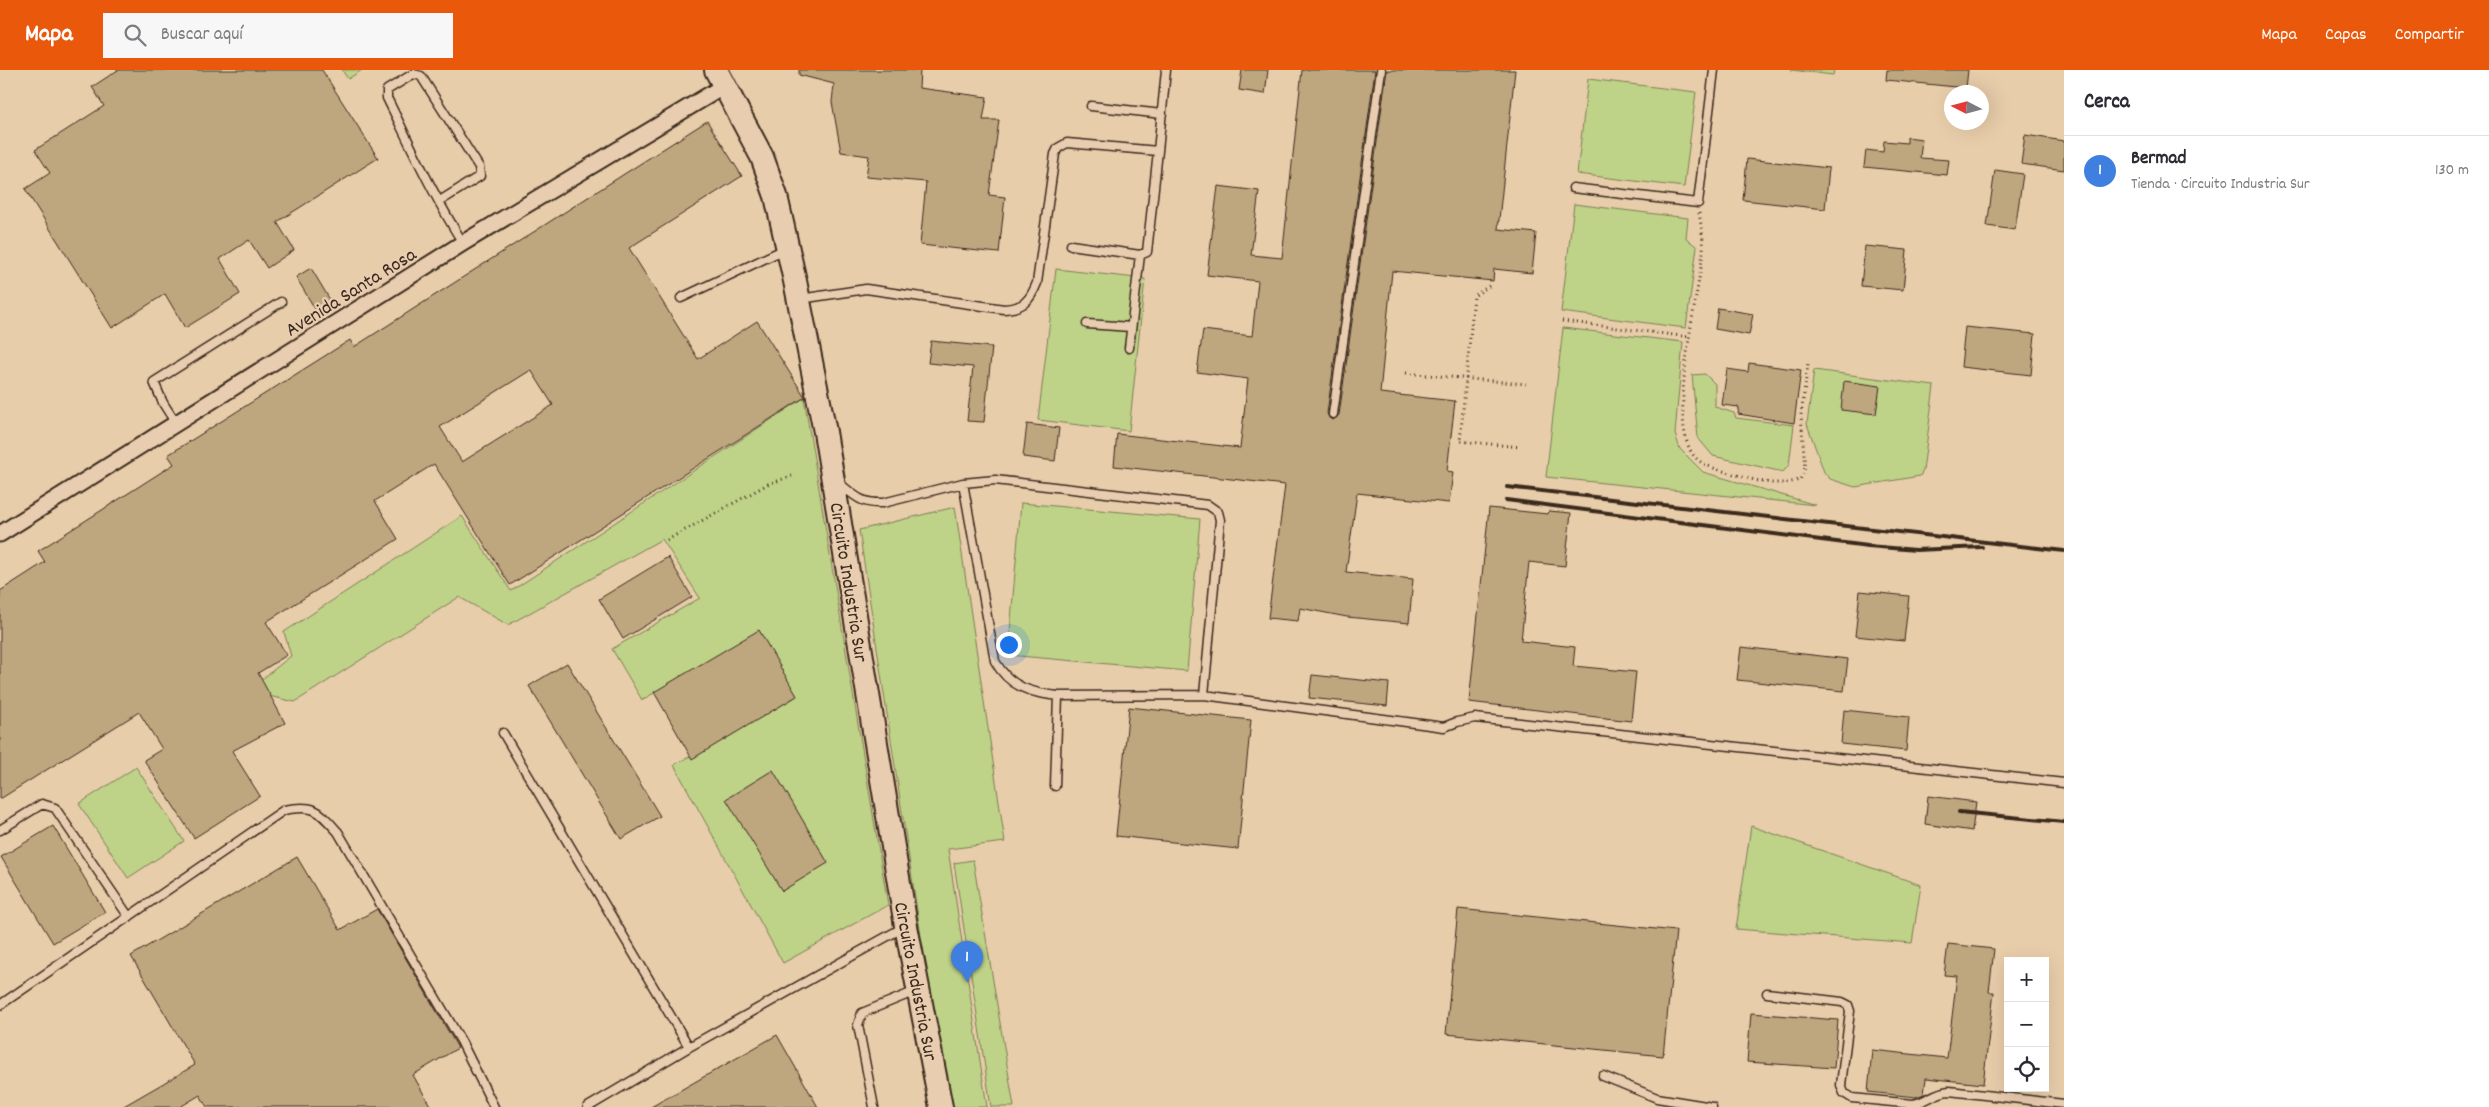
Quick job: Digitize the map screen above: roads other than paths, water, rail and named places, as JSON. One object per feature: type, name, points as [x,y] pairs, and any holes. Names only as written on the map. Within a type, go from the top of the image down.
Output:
[{"type":"main road","name":"Circuito Industria Sur","points":[[720,78],[762,157],[776,196],[799,299],[832,477],[906,926],[941,1107]]},
{"type":"street","name":"Avenida Santa Rosa","points":[[0,534],[177,425],[720,78]]},
{"type":"lane","points":[[1071,245],[1140,255],[1147,252],[1166,70]]},
{"type":"lane","points":[[1333,414],[1381,70]]},
{"type":"lane","points":[[1573,188],[1698,203],[1714,70]]},
{"type":"lane","points":[[440,201],[480,176],[480,173],[421,76],[413,74],[386,90],[387,98],[440,201],[462,243]]},
{"type":"lane","points":[[1091,106],[1162,114]]},
{"type":"lane","points":[[799,299],[866,289],[1004,309],[1015,308],[1025,304],[1032,296],[1037,283],[1054,154],[1058,148],[1067,144],[1158,150]]},
{"type":"lane","points":[[681,298],[787,248]]},
{"type":"lane","points":[[1130,348],[1140,255]]},
{"type":"lane","points":[[177,425],[163,403],[154,382],[281,302]]},
{"type":"lane","points":[[1087,324],[1131,327]]},
{"type":"lane","points":[[832,477],[859,499],[870,504],[883,503],[963,484],[995,480],[1208,505],[1218,512],[1220,520],[1204,695]]},
{"type":"lane","points":[[963,484],[995,662],[1005,676],[1034,693],[1058,696],[1204,695],[1444,727],[1475,718],[2064,783]]},
{"type":"lane","points":[[1055,786],[1058,696]]},
{"type":"lane","points":[[502,733],[689,1047]]},
{"type":"lane","points":[[0,830],[42,804],[55,808],[128,917]]},
{"type":"lane","points":[[0,1005],[284,810],[305,806],[322,814],[338,832],[461,1042],[494,1107]]},
{"type":"lane","points":[[588,1107],[689,1047],[906,926]]},
{"type":"lane","points":[[874,1107],[858,1025],[860,1016],[862,1013],[918,990]]},
{"type":"lane","points":[[1767,993],[1842,1002],[1848,1005],[1850,1011],[1841,1085],[1844,1093],[1852,1098],[1913,1104],[1922,1102],[1939,1092],[1948,1092],[2064,1104]]},
{"type":"lane","points":[[1604,1076],[1657,1098],[1712,1107]]},
{"type":"railway","points":[[1507,487],[2064,551]]},
{"type":"railway","points":[[1506,500],[1868,546],[1916,550],[1982,547]]},
{"type":"railway","points":[[1959,812],[2064,822]]},
{"type":"place","name":"Bermad","points":[[967,982]]}]
